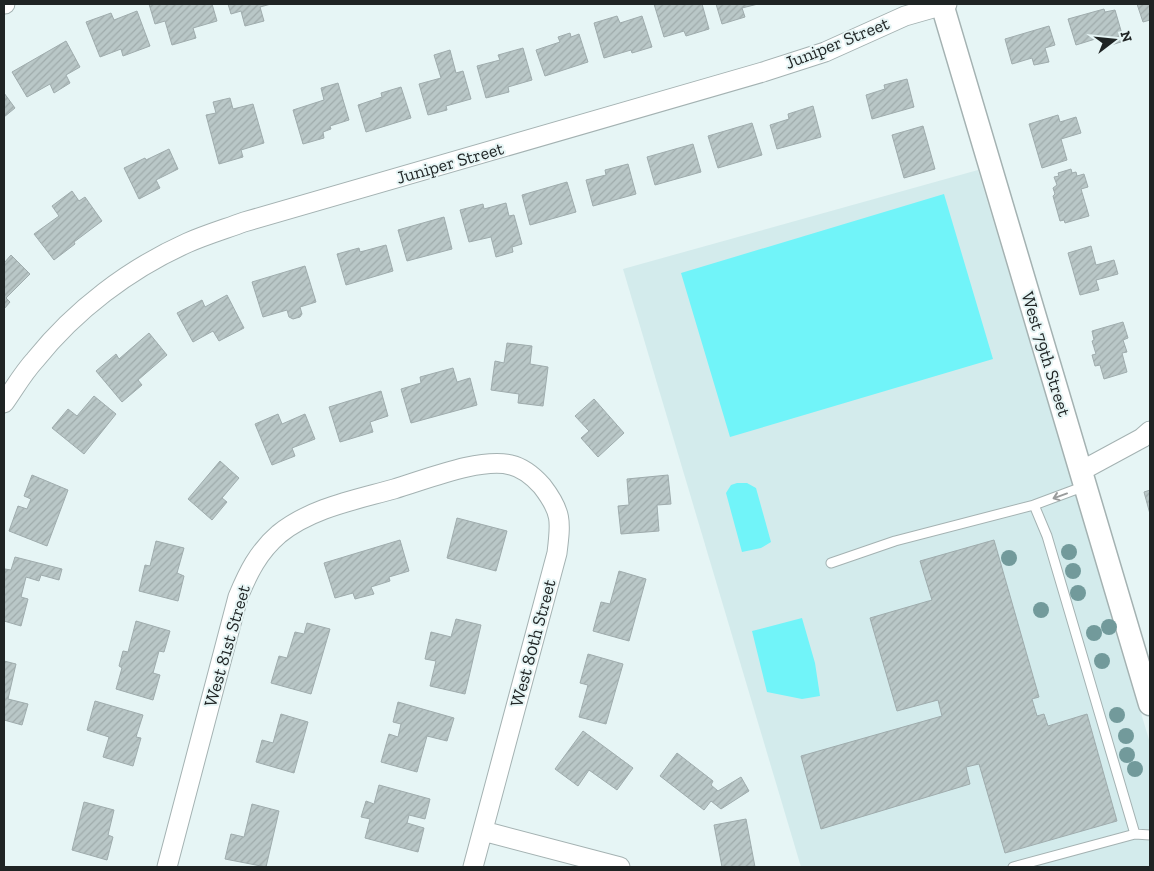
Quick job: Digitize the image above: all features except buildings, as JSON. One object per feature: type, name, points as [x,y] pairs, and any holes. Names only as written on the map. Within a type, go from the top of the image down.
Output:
[{"type":"street","name":"Juniper Street","points":[[4,403],[34,360],[68,324],[99,296],[138,269],[187,243],[244,222],[763,72],[825,52],[905,16],[944,4]]},
{"type":"street","name":"West 79th Street","points":[[944,4],[1150,704]]},
{"type":"street","points":[[1083,478],[1150,431]]},
{"type":"street","name":"West 81st Street","points":[[167,867],[238,597],[250,569],[266,547],[278,534],[298,520],[323,509],[491,462],[512,465],[518,468]]},
{"type":"street","name":"West 80th Street","points":[[473,867],[557,553],[560,526],[554,502],[532,475],[518,468]]},
{"type":"street","points":[[483,831],[620,867]]},
{"type":"lane","points":[[831,563],[895,541],[1034,505],[1083,478]]},
{"type":"lane","points":[[1034,505],[1047,536],[1135,834]]},
{"type":"lane","points":[[1013,867],[1135,834],[1150,835]]},
{"type":"shaded area","points":[[978,170],[1150,743],[1150,867],[801,867],[623,269]]},
{"type":"shaded area","points":[[944,194],[993,359],[730,437],[681,273]]},
{"type":"shaded area","points":[[747,483],[756,488],[771,542],[761,548],[742,552],[726,493],[731,485]]},
{"type":"shaded area","points":[[802,618],[815,663],[820,696],[802,699],[767,692],[752,631]]}]
